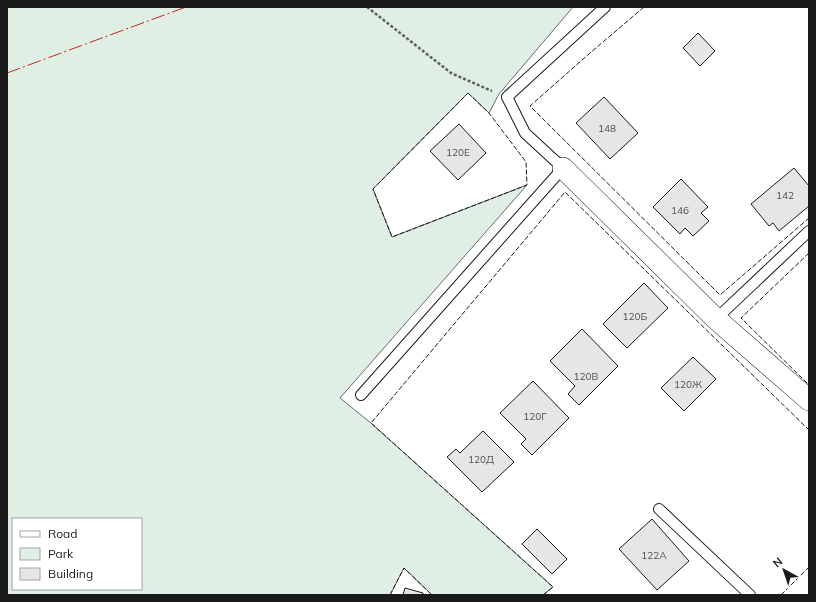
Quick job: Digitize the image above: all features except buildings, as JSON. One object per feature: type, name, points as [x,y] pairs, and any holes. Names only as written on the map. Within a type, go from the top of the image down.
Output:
[{"type":"street","points":[[563,168],[716,319],[809,400]]},
{"type":"lane","points":[[362,394],[563,168],[525,133],[507,98],[604,7]]},
{"type":"lane","points":[[716,319],[809,231]]},
{"type":"lane","points":[[659,509],[750,595]]},
{"type":"path","points":[[367,7],[451,73],[507,98]]},
{"type":"green space","points":[[7,7],[573,7],[499,94],[489,113],[468,93],[373,189],[392,237],[527,185],[340,398],[371,423],[553,587],[543,595],[432,595],[404,568],[390,595],[7,595]]},
{"type":"fence","points":[[644,7],[530,106],[720,295],[809,218]]},
{"type":"fence","points":[[468,93],[489,113],[526,162],[527,185],[392,237],[373,189],[468,93]]},
{"type":"fence","points":[[543,595],[553,587],[371,423],[565,192],[809,430]]},
{"type":"fence","points":[[809,253],[741,318],[809,385]]},
{"type":"fence","points":[[781,595],[809,567]]},
{"type":"fence","points":[[390,595],[404,568],[432,595]]},
{"type":"power","points":[[7,73],[186,7]]}]
